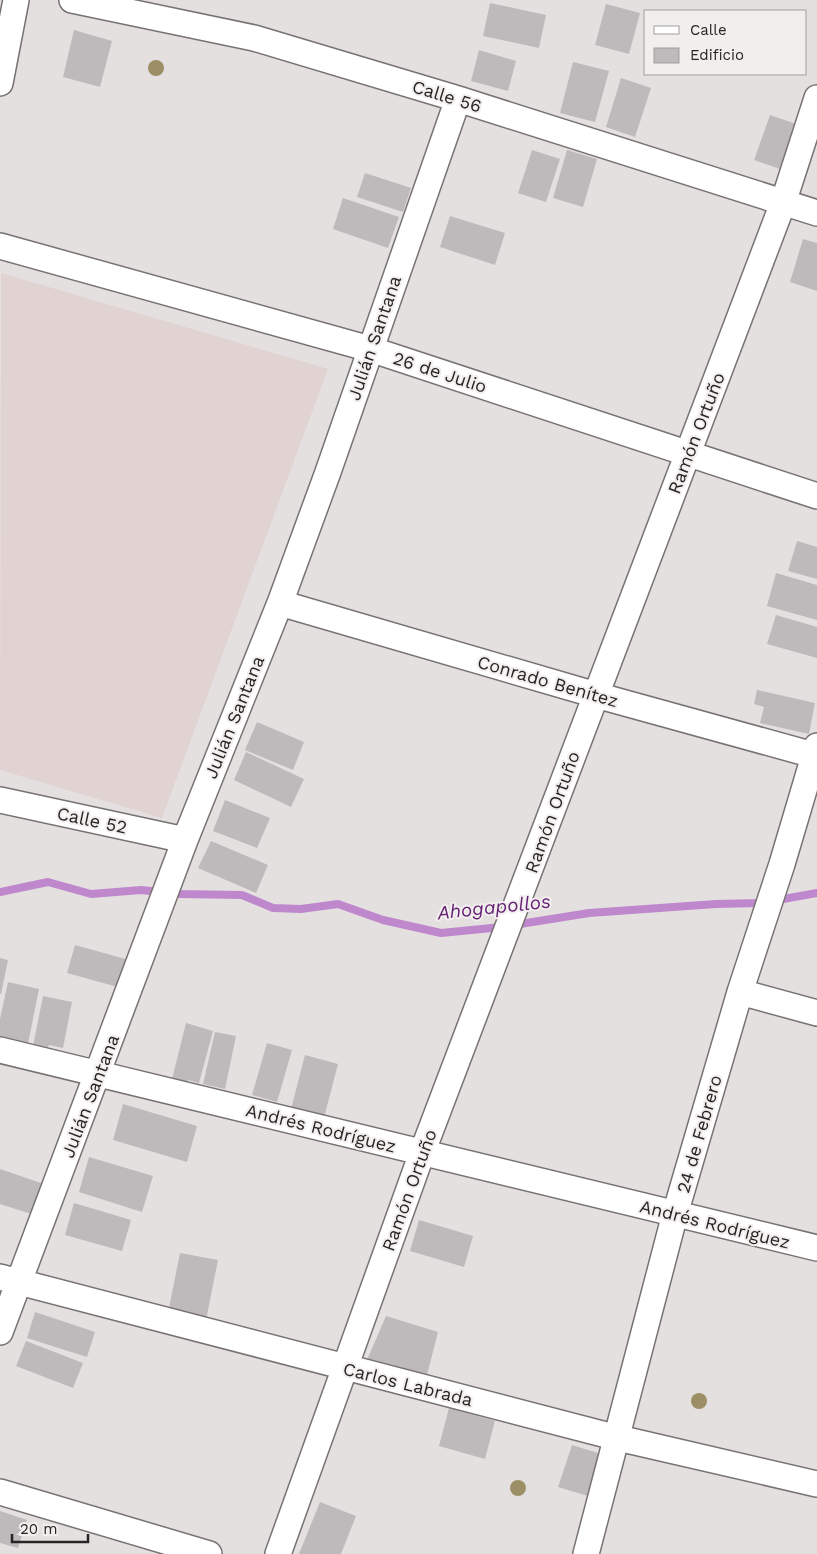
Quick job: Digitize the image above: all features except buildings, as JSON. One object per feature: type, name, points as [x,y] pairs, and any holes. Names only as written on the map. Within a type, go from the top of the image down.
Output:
[{"type":"street","points":[[0,83],[16,0]]},
{"type":"street","name":"Calle 56","points":[[72,0],[254,38],[458,99],[817,214]]},
{"type":"street","name":"Ramón Ortuño","points":[[278,1554],[422,1153],[497,961],[782,203],[817,98]]},
{"type":"street","name":"Julián Santana","points":[[0,1332],[10,1280],[98,1074],[185,840],[280,602],[328,472],[458,99]]},
{"type":"street","name":"26 de Julio","points":[[0,246],[370,349],[817,496]]},
{"type":"street","name":"Conrado Benítez","points":[[280,602],[596,696],[816,753]]},
{"type":"street","name":"24 de Febrero","points":[[586,1554],[618,1438],[675,1214],[740,992],[816,753]]},
{"type":"street","name":"Calle 52","points":[[0,800],[185,840]]},
{"type":"street","points":[[740,992],[817,1013]]},
{"type":"street","name":"Andrés Rodríguez","points":[[0,1050],[817,1248]]},
{"type":"street","name":"Carlos Labrada","points":[[10,1280],[618,1438],[817,1484]]},
{"type":"street","points":[[0,1492],[209,1554]]},
{"type":"shaded area","points":[[1,273],[328,369],[162,818],[0,770]]},
{"type":"waterway","name":"Ahogapollos","points":[[0,892],[48,882],[91,894],[141,890],[179,894],[242,895],[273,908],[301,909],[338,904],[383,920],[441,933],[502,927]]},
{"type":"waterway","name":"Ahogapollos","points":[[514,925],[589,913],[716,904],[761,903],[817,893]]}]
